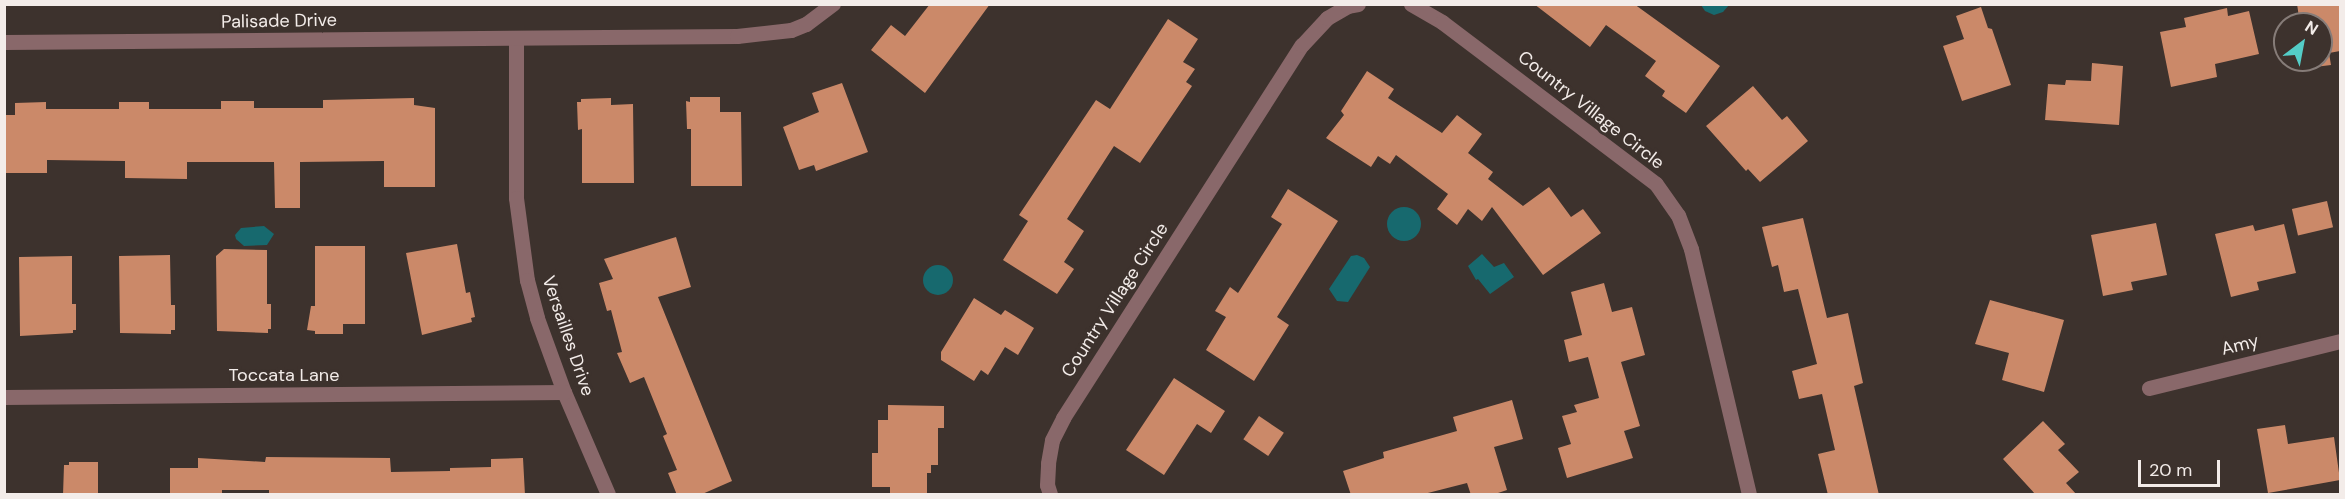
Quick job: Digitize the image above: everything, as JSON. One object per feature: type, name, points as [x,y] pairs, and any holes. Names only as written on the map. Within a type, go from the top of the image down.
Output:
[{"type":"street","name":"Palisade Drive","points":[[4,42],[516,40],[737,36],[772,33],[806,24],[833,4]]},
{"type":"street","name":"Country Village Circle","points":[[1050,495],[1047,485],[1048,463],[1052,440],[1063,418],[1302,45],[1327,18],[1348,6],[1358,4]]},
{"type":"street","name":"Country Village Circle","points":[[1411,4],[1442,22],[1656,184],[1678,215],[1691,249],[1749,495]]},
{"type":"street","name":"Versailles Drive","points":[[516,40],[516,198],[527,280],[537,318],[564,392],[608,495]]},
{"type":"street","name":"Amy","points":[[2149,388],[2340,341]]},
{"type":"street","name":"Toccata Lane","points":[[4,396],[564,392]]},
{"type":"water","points":[[1701,5],[1729,5],[1723,12],[1714,15],[1705,11]]},
{"type":"water","points":[[1404,207],[1416,212],[1421,224],[1416,236],[1404,241],[1392,236],[1387,224],[1392,212]]},
{"type":"water","points":[[264,226],[274,234],[267,245],[244,246],[236,239],[235,235],[241,228]]},
{"type":"water","points":[[1482,254],[1494,267],[1504,263],[1514,277],[1490,294],[1478,279],[1476,280],[1468,266]]},
{"type":"water","points":[[1357,255],[1364,258],[1370,267],[1348,302],[1337,301],[1329,289],[1351,256]]},
{"type":"water","points":[[938,265],[948,270],[953,280],[948,290],[938,295],[928,290],[923,280],[928,270]]},
{"type":"building","points":[[930,4],[990,4],[925,93],[871,50],[891,25],[905,36]]},
{"type":"building","points":[[1534,4],[1634,4],[1720,66],[1686,113],[1662,96],[1665,91],[1645,76],[1656,61],[1606,25],[1590,47]]},
{"type":"building","points":[[2297,4],[2340,4],[2340,51],[2333,52],[2333,12],[2298,12]]},
{"type":"building","points":[[1981,7],[1988,28],[1992,29],[2011,85],[1962,101],[1943,46],[1964,39],[1956,16]]},
{"type":"building","points":[[2227,8],[2228,16],[2249,11],[2259,54],[2215,64],[2217,77],[2171,87],[2160,32],[2186,27],[2184,18]]},
{"type":"building","points":[[1168,19],[1198,39],[1183,62],[1195,69],[1186,82],[1192,86],[1140,163],[1114,146],[1067,219],[1084,231],[1064,262],[1074,269],[1057,294],[1003,260],[1028,221],[1019,215],[1096,100],[1110,109]]},
{"type":"building","points":[[2092,63],[2123,66],[2119,125],[2045,120],[2048,84],[2065,85],[2066,80],[2091,81]]},
{"type":"building","points":[[1367,71],[1394,89],[1388,98],[1442,133],[1457,115],[1482,134],[1468,153],[1493,172],[1488,179],[1523,206],[1549,187],[1571,217],[1583,209],[1601,233],[1543,275],[1492,207],[1482,221],[1468,209],[1457,225],[1437,209],[1448,194],[1396,155],[1390,164],[1378,156],[1371,167],[1326,138],[1344,115],[1341,111]]},
{"type":"building","points":[[842,83],[868,152],[816,171],[814,165],[799,170],[783,127],[819,112],[812,93]]},
{"type":"building","points":[[1753,86],[1782,120],[1787,116],[1808,141],[1760,182],[1748,169],[1746,171],[1706,126]]},
{"type":"building","points":[[690,97],[720,97],[720,112],[741,112],[742,186],[691,186],[691,129],[687,129],[686,101],[690,102]]},
{"type":"building","points":[[414,98],[414,105],[435,108],[435,187],[384,187],[384,161],[300,162],[300,208],[275,208],[274,162],[187,162],[187,179],[125,178],[125,161],[47,160],[47,173],[4,173],[4,115],[15,115],[15,103],[46,102],[46,109],[119,109],[119,102],[149,102],[149,109],[221,109],[221,101],[254,101],[254,108],[323,108],[323,100]]},
{"type":"building","points":[[611,98],[611,105],[633,104],[634,183],[582,183],[582,129],[578,130],[577,102],[581,102],[581,99]]},
{"type":"building","points":[[1288,189],[1338,221],[1277,317],[1289,325],[1254,381],[1206,350],[1226,317],[1215,311],[1230,287],[1238,293],[1282,224],[1271,217]]},
{"type":"building","points":[[2327,201],[2333,227],[2298,235],[2292,209]]},
{"type":"building","points":[[1803,218],[1827,318],[1848,313],[1863,383],[1854,386],[1879,495],[1828,495],[1818,454],[1835,450],[1822,394],[1799,399],[1792,371],[1817,364],[1798,289],[1784,292],[1778,265],[1772,267],[1762,227]]},
{"type":"building","points":[[2156,223],[2167,275],[2131,282],[2133,290],[2103,296],[2091,235]]},
{"type":"building","points":[[2284,224],[2296,273],[2257,282],[2259,290],[2231,297],[2215,234],[2253,225],[2255,231]]},
{"type":"building","points":[[676,237],[691,287],[658,297],[732,481],[700,495],[677,495],[668,473],[677,470],[663,436],[667,434],[644,377],[630,383],[617,353],[622,352],[611,310],[607,311],[599,283],[613,279],[604,259]]},
{"type":"building","points":[[457,244],[466,293],[470,292],[475,317],[471,318],[472,322],[422,335],[406,253]]},
{"type":"building","points":[[315,246],[365,246],[365,324],[343,324],[343,334],[315,334],[315,331],[307,330],[311,306],[315,306]]},
{"type":"building","points":[[224,249],[267,250],[267,304],[271,304],[271,329],[268,329],[268,333],[217,331],[216,256]]},
{"type":"building","points":[[170,255],[171,305],[175,305],[175,330],[171,330],[171,334],[120,333],[119,256]]},
{"type":"building","points":[[72,256],[72,304],[76,304],[76,330],[73,330],[73,333],[20,336],[19,257]]},
{"type":"building","points":[[1604,283],[1612,312],[1632,307],[1645,355],[1621,362],[1640,426],[1624,431],[1633,458],[1567,478],[1558,448],[1571,444],[1562,416],[1577,412],[1574,405],[1599,398],[1588,357],[1569,362],[1564,340],[1582,335],[1571,292]]},
{"type":"building","points":[[974,298],[1001,315],[1005,310],[1034,328],[1018,355],[1005,347],[988,375],[981,370],[974,381],[941,360],[941,352]]},
{"type":"building","points":[[1990,300],[2064,320],[2044,392],[2002,380],[2009,353],[1975,344]]},
{"type":"building","points":[[1174,378],[1225,411],[1211,433],[1197,424],[1164,475],[1126,450]]},
{"type":"building","points":[[1512,400],[1523,439],[1494,447],[1507,490],[1492,495],[1471,495],[1467,483],[1420,495],[1351,495],[1343,471],[1384,458],[1383,452],[1457,431],[1453,417]]},
{"type":"building","points":[[888,405],[944,406],[944,428],[938,428],[938,465],[931,465],[931,473],[927,473],[927,495],[890,495],[890,487],[872,487],[872,453],[878,453],[878,420],[888,420]]},
{"type":"building","points":[[1259,416],[1284,433],[1268,456],[1243,439]]},
{"type":"building","points":[[2043,421],[2065,444],[2058,450],[2079,472],[2066,483],[2077,495],[2036,495],[2003,459]]},
{"type":"building","points":[[2285,425],[2288,444],[2334,437],[2340,480],[2268,493],[2257,429]]},
{"type":"building","points":[[266,457],[390,458],[391,472],[450,471],[450,468],[491,467],[491,459],[523,458],[525,495],[269,495],[269,490],[222,490],[222,495],[170,495],[170,468],[198,468],[198,458],[265,462]]},
{"type":"building","points":[[69,462],[98,462],[98,495],[63,495],[64,465],[69,465]]}]
